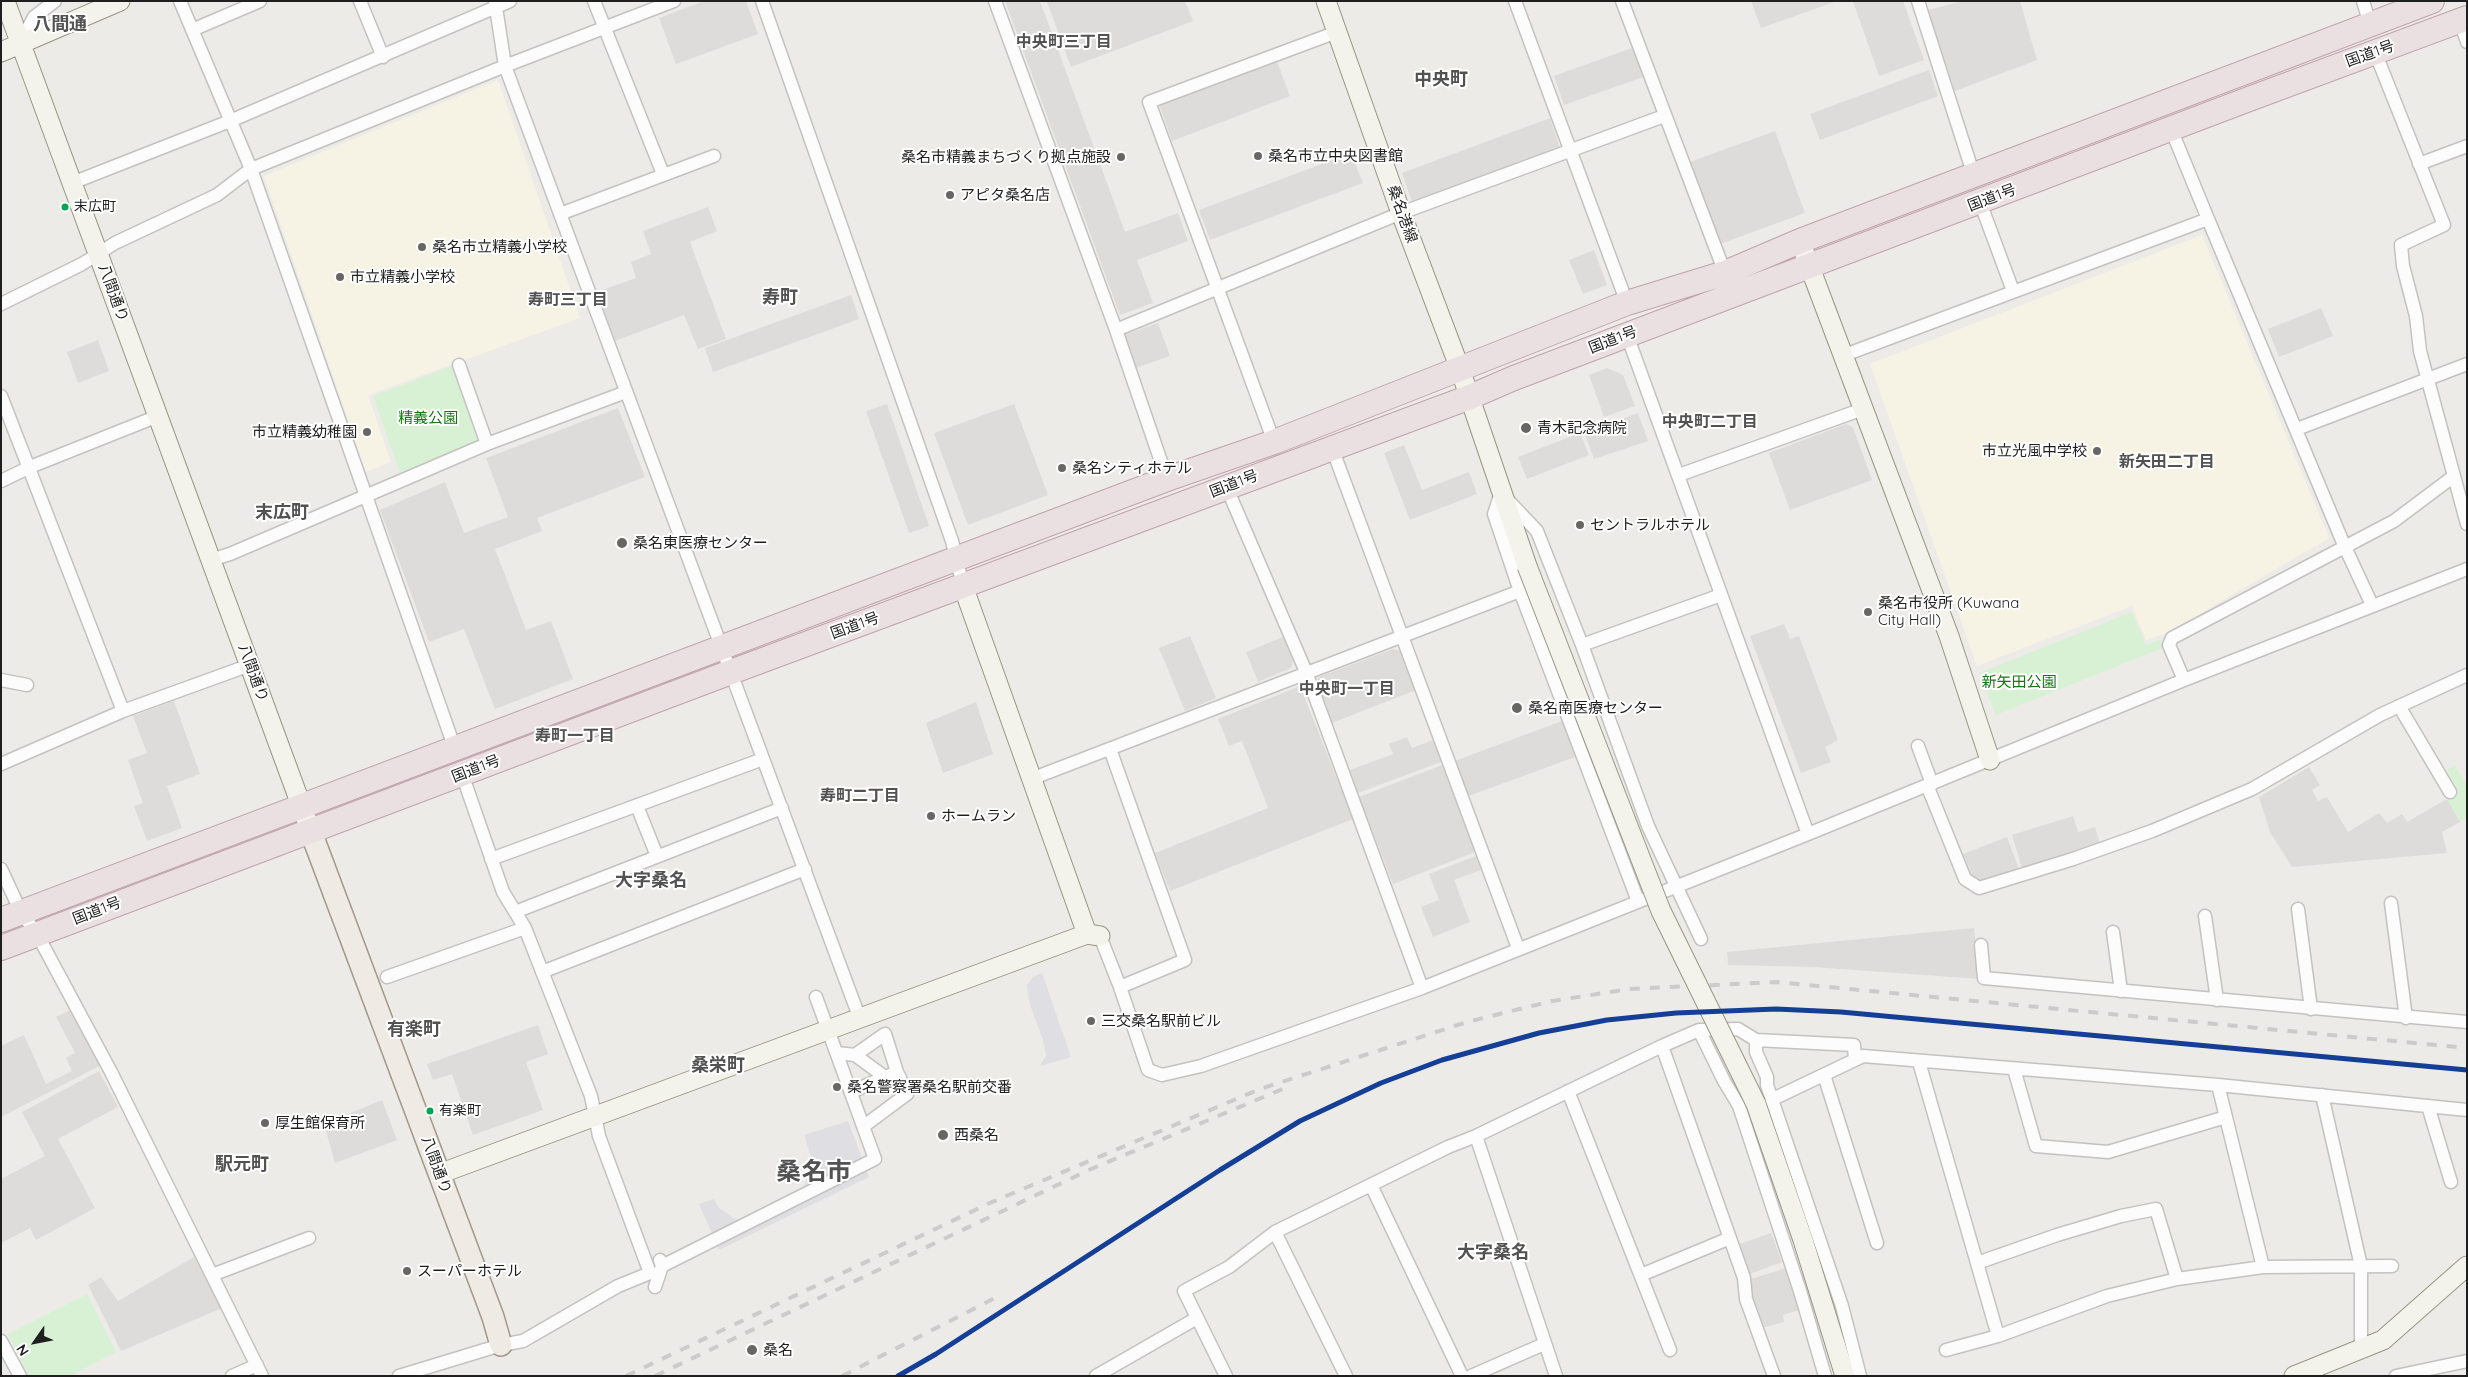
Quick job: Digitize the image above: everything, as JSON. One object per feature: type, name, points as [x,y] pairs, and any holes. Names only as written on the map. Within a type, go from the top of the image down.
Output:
[{"type":"highway","name":"国道1号","points":[[11,916],[1167,479],[1274,442],[1627,303],[1725,273],[1800,241],[2432,1]]},
{"type":"highway","name":"国道1号","points":[[1,948],[1226,486],[1470,397],[1627,335],[2375,52],[2465,27]]},
{"type":"main road","name":"八間通り","points":[[311,832],[501,1345]]},
{"type":"street","name":"八間通り","points":[[5,1],[311,832]]},
{"type":"street","points":[[20,44],[34,16],[55,1]]},
{"type":"street","points":[[1,52],[120,1]]},
{"type":"street","points":[[180,1],[250,168],[455,749]]},
{"type":"street","points":[[192,30],[260,1]]},
{"type":"street","points":[[360,1],[383,57]]},
{"type":"street","points":[[72,183],[230,121],[383,57],[495,4],[510,1]]},
{"type":"street","points":[[594,1],[663,174]]},
{"type":"street","points":[[1,304],[98,254],[115,243],[217,195],[250,168],[674,1]]},
{"type":"street","points":[[762,1],[952,541],[962,586],[1031,779],[1093,935],[1120,987],[1148,1070],[1162,1075],[1201,1066],[1422,988],[1518,948],[1808,834],[2184,680],[2467,568]]},
{"type":"street","points":[[995,1],[1116,330],[1167,479]]},
{"type":"street","name":"桑名港線","points":[[1326,1],[1401,213],[1470,397],[1527,566],[1661,911],[1764,1102],[1803,1240],[1845,1376]]},
{"type":"street","points":[[1515,1],[1569,151],[1627,303]]},
{"type":"street","points":[[1622,1],[1725,273]]},
{"type":"street","points":[[1918,1],[1937,68],[1974,176]]},
{"type":"street","points":[[2363,1],[2370,25]]},
{"type":"street","points":[[495,4],[506,66],[763,759],[806,869],[860,1019]]},
{"type":"street","points":[[1274,442],[1148,102],[1337,32]]},
{"type":"street","points":[[2375,52],[2444,225],[2401,245],[2403,266],[2428,379],[2467,524]]},
{"type":"street","points":[[1116,330],[1401,213],[1664,116]]},
{"type":"street","points":[[2171,129],[2344,545],[2372,605]]},
{"type":"street","points":[[2419,164],[2467,146]]},
{"type":"street","points":[[560,214],[714,156]]},
{"type":"street","points":[[1980,202],[2013,290]]},
{"type":"street","points":[[1842,356],[2013,290],[2208,219]]},
{"type":"street","points":[[1800,241],[1965,679],[1990,760]]},
{"type":"street","points":[[1627,335],[1808,834]]},
{"type":"street","points":[[2297,429],[2467,364]]},
{"type":"street","points":[[459,365],[487,444]]},
{"type":"street","points":[[211,560],[230,554],[487,444],[626,392]]},
{"type":"street","points":[[1,396],[30,466],[124,711]]},
{"type":"street","points":[[1679,475],[1863,409]]},
{"type":"street","points":[[1,481],[30,466],[158,416]]},
{"type":"street","points":[[1332,448],[1518,948]]},
{"type":"street","points":[[2184,680],[2169,645],[2172,638],[2394,520],[2454,476]]},
{"type":"street","points":[[1226,486],[1306,672],[1422,988]]},
{"type":"street","points":[[1638,902],[1520,591],[1494,514],[1501,493],[1537,532],[1582,646],[1648,826],[1701,939]]},
{"type":"street","points":[[1031,779],[1520,591]]},
{"type":"street","points":[[1582,646],[1721,595]]},
{"type":"street","points":[[1,764],[124,711],[250,665]]},
{"type":"street","points":[[1918,746],[1965,879],[1979,888],[2073,860],[2152,831],[2252,789],[2380,715],[2467,675]]},
{"type":"street","points":[[1,680],[27,684]]},
{"type":"street","points":[[2399,706],[2450,792]]},
{"type":"street","points":[[1110,749],[1185,960],[1120,987]]},
{"type":"street","points":[[491,859],[763,759]]},
{"type":"street","points":[[399,1376],[501,1345],[523,1341],[618,1286],[650,1273],[599,1136],[591,1096],[525,928],[503,892],[462,774]]},
{"type":"street","points":[[638,806],[657,856]]},
{"type":"street","points":[[515,912],[782,808]]},
{"type":"street","points":[[1,869],[11,916],[37,934],[111,1072],[260,1370],[232,1376]]},
{"type":"street","points":[[542,972],[806,869]]},
{"type":"street","points":[[2391,904],[2406,1018]]},
{"type":"street","points":[[2298,909],[2311,1010]]},
{"type":"street","points":[[2205,916],[2217,1000]]},
{"type":"street","points":[[387,977],[525,928]]},
{"type":"street","points":[[2113,932],[2120,991]]},
{"type":"street","points":[[439,1174],[1093,935]]},
{"type":"street","points":[[1981,945],[1984,978],[2311,1010],[2467,1022]]},
{"type":"street","points":[[654,1287],[661,1263],[875,1158],[816,997]]},
{"type":"street","points":[[1226,1376],[1184,1290],[1229,1267],[1275,1232],[1448,1147],[1476,1136],[1699,1030],[1738,1029],[1756,1040],[1854,1044],[1856,1060]]},
{"type":"street","points":[[1699,1030],[1724,1081],[1739,1106],[1800,1291],[1825,1376]]},
{"type":"street","points":[[855,1055],[885,1034],[897,1072],[907,1094]]},
{"type":"street","points":[[1756,1040],[1756,1052],[1767,1077],[1764,1102],[1842,1306],[1860,1376]]},
{"type":"street","points":[[1662,1046],[1744,1278],[1746,1299],[1774,1376]]},
{"type":"street","points":[[837,1053],[855,1055],[907,1094]]},
{"type":"street","points":[[1764,1102],[1863,1056],[2218,1085],[2467,1110]]},
{"type":"street","points":[[1919,1062],[1998,1336]]},
{"type":"street","points":[[2014,1069],[2036,1146],[2108,1152],[2226,1117]]},
{"type":"street","points":[[851,1092],[884,1076],[897,1072]]},
{"type":"street","points":[[1824,1075],[1877,1242]]},
{"type":"street","points":[[2218,1085],[2263,1267]]},
{"type":"street","points":[[1568,1091],[1670,1350]]},
{"type":"street","points":[[864,1126],[907,1094]]},
{"type":"street","points":[[2322,1096],[2361,1266],[2361,1350]]},
{"type":"street","points":[[2428,1106],[2451,1182]]},
{"type":"street","points":[[1476,1136],[1556,1376]]},
{"type":"street","points":[[1371,1185],[1462,1376]]},
{"type":"street","points":[[1977,1263],[2056,1235],[2121,1216],[2156,1209],[2176,1279]]},
{"type":"street","points":[[1275,1232],[1346,1376]]},
{"type":"street","points":[[212,1276],[309,1238]]},
{"type":"street","points":[[1641,1275],[1730,1238]]},
{"type":"street","points":[[1946,1350],[1998,1336],[2107,1296],[2176,1279],[2263,1267],[2392,1266]]},
{"type":"street","points":[[2294,1376],[2384,1340],[2467,1266]]},
{"type":"street","points":[[1096,1376],[1197,1318]]},
{"type":"street","points":[[1,1341],[20,1376]]},
{"type":"street","points":[[1471,1376],[1544,1344]]},
{"type":"street","points":[[2396,1376],[2467,1361]]},
{"type":"shaded area","points":[[704,1],[746,1],[758,34],[676,64],[659,18]]},
{"type":"shaded area","points":[[1005,1],[1040,1],[1125,232],[1178,213],[1188,241],[1137,260],[1153,303],[1120,315]]},
{"type":"shaded area","points":[[1185,1],[1193,21],[1071,67],[1047,2]]},
{"type":"shaded area","points":[[1751,1],[1837,1],[1761,28]]},
{"type":"shaded area","points":[[1853,1],[1903,1],[1924,60],[1879,76]]},
{"type":"shaded area","points":[[1963,1],[2020,1],[2037,60],[1955,91],[1928,10]]},
{"type":"shaded area","points":[[1632,48],[1643,77],[1564,105],[1554,76]]},
{"type":"shaded area","points":[[1276,59],[1290,96],[1172,141],[1159,104]]},
{"type":"shaded area","points":[[1929,70],[1938,96],[1820,140],[1810,114]]},
{"type":"shaded area","name":"桑名市立精義小学校","points":[[498,80],[580,318],[368,395],[391,462],[366,472],[264,176]]},
{"type":"shaded area","points":[[1550,118],[1560,149],[1412,202],[1402,173]]},
{"type":"shaded area","points":[[1775,131],[1805,213],[1720,244],[1690,162]]},
{"type":"shaded area","points":[[1351,153],[1363,183],[1210,240],[1199,210]]},
{"type":"shaded area","points":[[708,207],[717,231],[690,242],[726,339],[698,349],[684,315],[615,341],[597,292],[636,278],[631,262],[651,254],[643,231]]},
{"type":"shaded area","name":"市立光風中学校","points":[[2202,235],[2329,538],[2167,633],[2146,640],[2132,606],[1977,666],[1870,364]]},
{"type":"shaded area","points":[[1594,250],[1607,285],[1583,294],[1569,260]]},
{"type":"shaded area","points":[[851,295],[859,319],[713,372],[705,348]]},
{"type":"shaded area","points":[[2321,308],[2333,336],[2279,357],[2268,329]]},
{"type":"shaded area","points":[[1158,323],[1170,356],[1136,368],[1124,335]]},
{"type":"shaded area","points":[[98,340],[109,371],[78,383],[67,352]]},
{"type":"shaded area","points":[[1607,368],[1623,375],[1635,406],[1604,417],[1589,375]]},
{"type":"shaded area","points":[[887,404],[929,526],[909,533],[866,411]]},
{"type":"shaded area","points":[[1014,404],[1048,495],[968,525],[934,433]]},
{"type":"shaded area","points":[[618,408],[645,477],[537,518],[542,531],[495,549],[526,630],[551,621],[573,679],[495,709],[464,629],[429,642],[380,510],[445,482],[464,533],[508,517],[486,458]]},
{"type":"shaded area","points":[[1638,413],[1648,441],[1594,459],[1584,432]]},
{"type":"shaded area","points":[[1846,424],[1853,427],[1872,480],[1790,510],[1769,453]]},
{"type":"shaded area","points":[[1580,433],[1589,455],[1527,479],[1518,457]]},
{"type":"shaded area","points":[[1404,445],[1422,490],[1469,472],[1477,494],[1410,520],[1384,453]]},
{"type":"shaded area","points":[[1784,624],[1790,639],[1799,636],[1838,740],[1825,747],[1831,762],[1801,773],[1750,636]]},
{"type":"shaded area","points":[[1190,636],[1216,698],[1185,711],[1159,648]]},
{"type":"shaded area","points":[[1283,637],[1293,661],[1291,668],[1258,682],[1246,652]]},
{"type":"shaded area","points":[[1393,649],[1400,651],[1416,690],[1332,723],[1317,684],[1319,677]]},
{"type":"shaded area","points":[[1300,686],[1353,819],[1170,891],[1155,853],[1268,808],[1242,741],[1229,746],[1218,719]]},
{"type":"shaded area","points":[[174,701],[200,774],[167,786],[182,828],[147,841],[134,806],[143,803],[128,760],[147,753],[133,716]]},
{"type":"shaded area","points":[[976,702],[993,754],[943,773],[926,723]]},
{"type":"shaded area","points":[[1562,721],[1575,757],[1466,797],[1452,762]]},
{"type":"shaded area","points":[[1407,737],[1412,748],[1433,740],[1441,762],[1358,793],[1350,770],[1393,754],[1389,744]]},
{"type":"shaded area","points":[[1442,765],[1475,852],[1393,884],[1359,797]]},
{"type":"shaded area","points":[[2309,767],[2320,785],[2312,790],[2318,801],[2327,797],[2348,832],[2379,813],[2387,823],[2402,814],[2407,822],[2447,799],[2460,822],[2442,832],[2447,853],[2292,867],[2270,832],[2259,797]]},
{"type":"shaded area","points":[[2073,816],[2078,832],[2095,827],[2100,844],[2022,868],[2012,835]]},
{"type":"shaded area","points":[[2007,837],[2019,869],[1980,881],[1973,878],[1963,854]]},
{"type":"shaded area","points":[[1476,856],[1481,870],[1454,880],[1470,922],[1433,937],[1421,907],[1439,900],[1429,874]]},
{"type":"shaded area","points":[[1974,928],[1980,979],[1813,967],[1728,965],[1727,952]]},
{"type":"shaded area","points":[[1042,973],[1071,1057],[1040,1066],[1046,1055],[1043,1040],[1029,1002],[1027,985],[1033,977]]},
{"type":"shaded area","points":[[72,1009],[101,1065],[1,1117],[1,1046],[24,1035],[46,1084],[72,1071],[66,1058],[75,1053],[56,1017]]},
{"type":"shaded area","points":[[538,1025],[548,1054],[526,1062],[543,1110],[473,1135],[452,1074],[433,1080],[427,1064]]},
{"type":"shaded area","points":[[99,1071],[118,1107],[58,1139],[95,1208],[36,1240],[30,1228],[1,1243],[1,1179],[45,1156],[22,1112]]},
{"type":"shaded area","points":[[382,1100],[397,1140],[335,1163],[324,1124]]},
{"type":"shaded area","points":[[848,1121],[869,1177],[719,1250],[699,1204],[714,1199],[718,1207],[733,1218],[752,1224],[792,1204],[805,1184],[812,1160],[804,1135]]},
{"type":"shaded area","points":[[1771,1233],[1782,1262],[1747,1275],[1737,1245]]},
{"type":"shaded area","points":[[194,1257],[222,1308],[121,1351],[88,1285],[101,1277],[118,1301]]},
{"type":"shaded area","points":[[1786,1268],[1799,1310],[1783,1315],[1784,1322],[1762,1328],[1748,1280]]},
{"type":"green space","name":"精義公園","points":[[455,365],[481,440],[400,473],[373,396]]},
{"type":"green space","name":"新矢田公園","points":[[2132,612],[2146,645],[2160,639],[2163,648],[1996,715],[1979,673]]},
{"type":"green space","points":[[2455,765],[2467,785],[2467,818],[2460,822],[2447,799],[2459,792],[2447,770]]},
{"type":"green space","points":[[87,1294],[116,1352],[70,1376],[29,1376],[8,1334]]},
{"type":"railway","points":[[626,1376],[992,1202],[1260,1089],[1467,1022],[1552,1001],[1630,989],[1776,982],[2467,1048]]},
{"type":"railway","points":[[655,1376],[1091,1169],[1290,1086]]},
{"type":"railway","points":[[842,1376],[995,1298]]},
{"type":"transit line","points":[[898,1376],[936,1354],[1220,1170],[1300,1121],[1381,1083],[1442,1060],[1539,1033],[1607,1020],[1676,1013],[1776,1009],[1841,1012],[2467,1070]]},
{"type":"place","name":"桑名市立中央図書館","points":[[1258,156]]},
{"type":"place","name":"桑名市精義まちづくり拠点施設","points":[[1121,157]]},
{"type":"place","name":"アピタ桑名店","points":[[950,195]]},
{"type":"place","name":"末広町","points":[[65,207]]},
{"type":"place","name":"桑名市立精義小学校","points":[[422,247]]},
{"type":"place","name":"市立精義小学校","points":[[340,277]]},
{"type":"place","name":"青木記念病院","points":[[1526,428]]},
{"type":"place","name":"市立精義幼稚園","points":[[367,432]]},
{"type":"place","name":"市立光風中学校","points":[[2097,451]]},
{"type":"place","name":"桑名シティホテル","points":[[1062,468]]},
{"type":"place","name":"セントラルホテル","points":[[1580,525]]},
{"type":"place","name":"桑名東医療センター","points":[[622,543]]},
{"type":"place","name":"桑名市役所 (Kuwana City Hall)","points":[[1868,612]]},
{"type":"place","name":"桑名南医療センター","points":[[1517,708]]},
{"type":"place","name":"ホームラン","points":[[931,816]]},
{"type":"place","name":"三交桑名駅前ビル","points":[[1091,1021]]},
{"type":"place","name":"桑名警察署桑名駅前交番","points":[[837,1087]]},
{"type":"place","name":"有楽町","points":[[430,1111]]},
{"type":"place","name":"厚生館保育所","points":[[265,1123]]},
{"type":"place","name":"西桑名","points":[[943,1135]]},
{"type":"place","name":"スーパーホテル","points":[[407,1271]]},
{"type":"place","name":"桑名","points":[[752,1350]]},
{"type":"district","name":"八間通","points":[[60,25]]},
{"type":"district","name":"中央町三丁目","points":[[1064,42]]},
{"type":"district","name":"中央町","points":[[1441,80]]},
{"type":"district","name":"寿町","points":[[780,298]]},
{"type":"district","name":"寿町三丁目","points":[[568,300]]},
{"type":"district","name":"中央町二丁目","points":[[1710,422]]},
{"type":"district","name":"新矢田二丁目","points":[[2167,462]]},
{"type":"district","name":"末広町","points":[[282,513]]},
{"type":"district","name":"中央町一丁目","points":[[1347,689]]},
{"type":"district","name":"寿町一丁目","points":[[575,736]]},
{"type":"district","name":"寿町二丁目","points":[[860,796]]},
{"type":"district","name":"大字桑名","points":[[651,881]]},
{"type":"district","name":"有楽町","points":[[414,1030]]},
{"type":"district","name":"桑栄町","points":[[718,1066]]},
{"type":"district","name":"駅元町","points":[[242,1165]]},
{"type":"district","name":"桑名市","points":[[814,1172]]},
{"type":"district","name":"大字桑名","points":[[1493,1253]]}]
